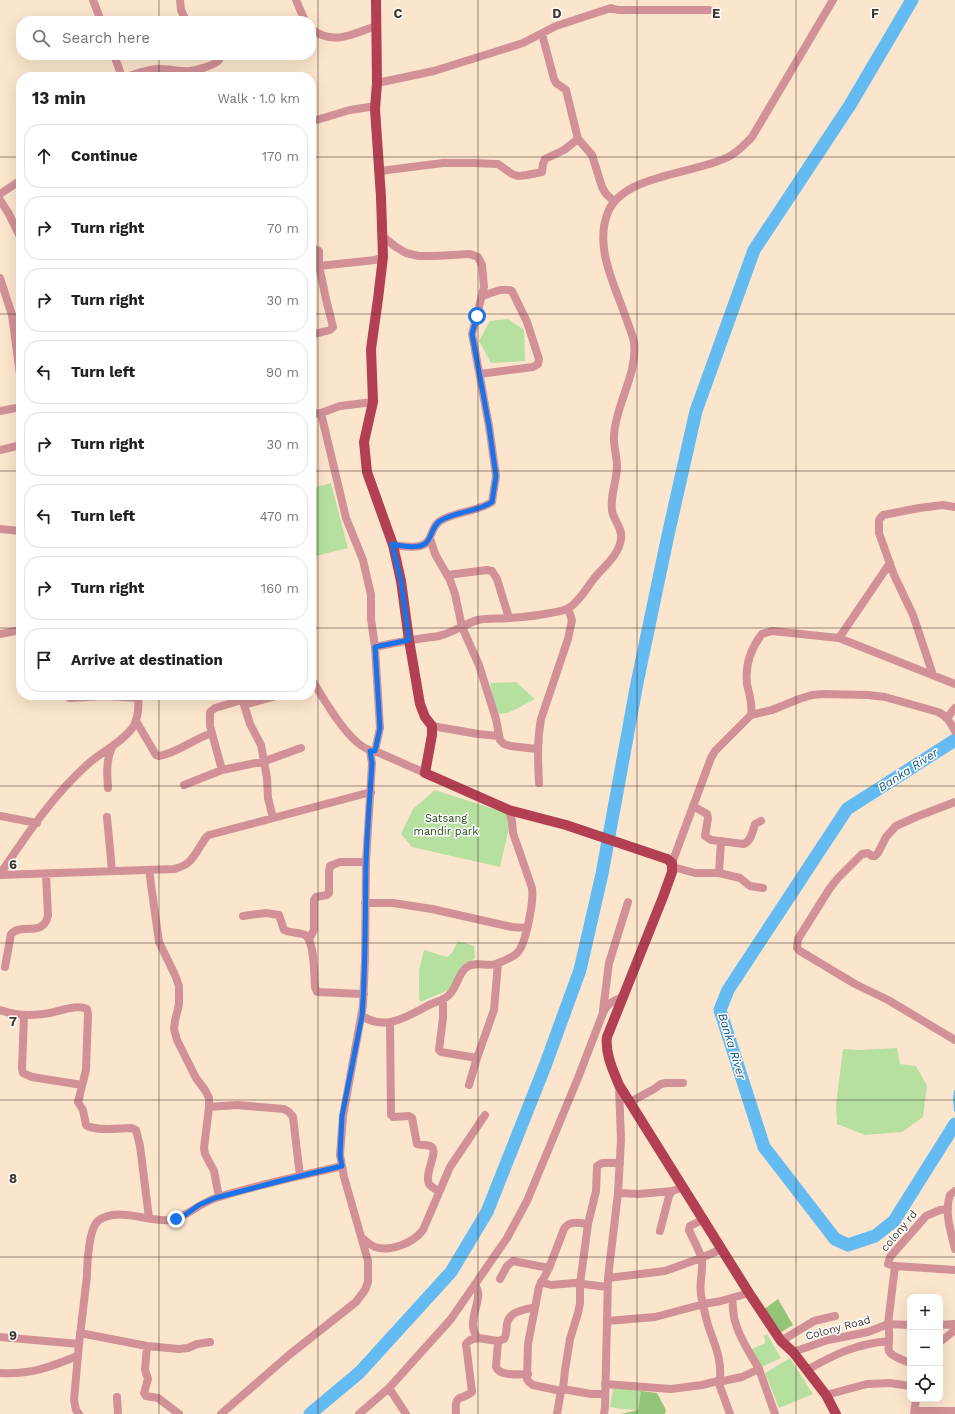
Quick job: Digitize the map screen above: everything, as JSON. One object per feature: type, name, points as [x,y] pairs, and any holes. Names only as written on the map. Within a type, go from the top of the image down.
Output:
[{"type":"main road","points":[[376,0],[376,106],[383,257],[371,349],[373,402],[364,442],[367,472],[392,544],[401,581],[420,704],[425,717],[432,726],[432,735],[425,773],[509,810],[566,825],[667,859],[672,865],[663,897],[607,1037],[606,1044],[613,1069],[630,1102],[749,1293],[781,1341],[793,1352],[826,1395],[836,1414]]},
{"type":"street","points":[[92,0],[99,16]]},
{"type":"street","points":[[180,0],[181,10],[184,16]]},
{"type":"street","points":[[296,0],[303,16]]},
{"type":"street","points":[[617,0],[618,10]]},
{"type":"street","points":[[375,647],[439,636],[479,620],[528,617],[556,612],[568,608],[578,600],[594,578],[614,557],[622,535],[612,512],[611,500],[617,465],[614,436],[616,422],[634,364],[634,340],[607,266],[604,245],[605,224],[608,213],[614,201],[622,194],[646,181],[725,158],[743,147],[752,137],[833,0]]},
{"type":"street","points":[[377,83],[434,71],[523,43],[556,26],[611,8],[618,10],[709,10]]},
{"type":"street","points":[[316,32],[326,37],[341,38],[376,26]]},
{"type":"street","points":[[542,34],[554,79],[556,83],[566,90],[568,94],[578,139],[592,155],[602,187],[606,194],[614,201]]},
{"type":"street","points":[[116,60],[120,72]]},
{"type":"street","points":[[142,72],[159,69],[185,72],[216,64],[219,60]]},
{"type":"street","points":[[316,120],[341,112],[376,106]]},
{"type":"street","points":[[380,171],[443,163],[472,163],[498,164],[512,174],[527,175],[542,172],[545,159],[564,150],[578,139]]},
{"type":"street","points":[[0,194],[16,183]]},
{"type":"street","points":[[0,200],[16,229]]},
{"type":"street","points":[[382,236],[396,248],[406,253],[418,256],[470,254],[478,257],[482,265],[484,287],[483,296],[472,334],[480,374],[496,476],[492,502],[486,506],[475,508],[442,520],[436,524],[426,544],[408,547],[392,544]]},
{"type":"street","points":[[316,249],[320,251],[319,266],[333,327],[330,330],[316,334]]},
{"type":"street","points":[[319,266],[375,260],[383,257]]},
{"type":"street","points":[[0,278],[12,314],[16,344]]},
{"type":"street","points":[[480,374],[533,367],[538,364],[539,359],[527,322],[512,291],[501,289],[483,296]]},
{"type":"street","points":[[316,414],[340,406],[373,402]]},
{"type":"street","points":[[0,411],[16,408]]},
{"type":"street","points":[[221,1414],[289,1355],[342,1315],[356,1302],[365,1290],[368,1282],[368,1261],[346,1184],[340,1155],[342,1116],[362,1016],[366,938],[366,862],[371,792],[372,751],[380,728],[375,647],[371,619],[371,595],[363,560],[346,518],[332,454],[321,413]]},
{"type":"street","points":[[0,450],[16,446]]},
{"type":"street","points":[[933,675],[913,615],[900,589],[878,527],[879,520],[883,515],[943,505],[955,507]]},
{"type":"street","points":[[0,529],[16,531]]},
{"type":"street","points":[[430,538],[435,554],[447,575],[455,594],[462,627],[479,665],[496,719],[498,736],[500,740],[504,744],[510,746],[537,749]]},
{"type":"street","points":[[839,638],[890,563]]},
{"type":"street","points":[[447,575],[487,570],[492,571],[497,579],[509,618]]},
{"type":"street","points":[[539,783],[537,749],[541,719],[572,620],[568,608]]},
{"type":"street","points":[[0,634],[16,631]]},
{"type":"street","points":[[751,715],[751,705],[747,682],[747,671],[750,656],[762,634],[772,631],[839,638],[955,684]]},
{"type":"street","points":[[316,688],[328,708],[355,741],[372,751],[425,773]]},
{"type":"street","points":[[763,888],[750,886],[740,878],[720,873],[695,873],[672,865],[711,758],[715,751],[751,715],[772,710],[812,695],[840,693],[868,695],[899,700],[951,715],[955,731]]},
{"type":"street","points":[[0,874],[64,789],[88,764],[132,728],[136,722],[139,706],[138,700]]},
{"type":"street","points":[[222,770],[209,717],[211,710],[242,700],[250,724],[261,745],[265,761],[268,798],[273,818]]},
{"type":"street","points":[[136,722],[156,754],[159,756],[178,750],[200,737],[212,733]]},
{"type":"street","points":[[432,726],[498,736]]},
{"type":"street","points":[[108,788],[107,761],[108,754],[114,744]]},
{"type":"street","points":[[184,785],[222,770],[265,761],[301,748]]},
{"type":"street","points":[[0,874],[46,874],[174,869],[188,864],[206,837],[209,835],[371,792]]},
{"type":"street","points":[[955,802],[903,822],[891,830],[875,856],[868,853],[862,854],[830,888],[796,944],[800,951],[854,984],[888,1000],[955,1040]]},
{"type":"street","points":[[693,806],[707,814],[708,818],[705,836],[711,840],[744,844],[747,843],[756,824],[762,821]]},
{"type":"street","points":[[362,1016],[370,1021],[390,1022],[402,1019],[448,996],[454,990],[462,973],[468,966],[498,963],[512,957],[518,952],[524,940],[533,896],[532,888],[513,832],[509,810]]},
{"type":"street","points":[[0,816],[37,823]]},
{"type":"street","points":[[107,817],[112,871]]},
{"type":"street","points":[[720,873],[721,841]]},
{"type":"street","points":[[309,939],[314,930],[314,900],[316,897],[327,896],[329,893],[328,872],[330,866],[340,862],[366,862]]},
{"type":"street","points":[[149,870],[159,942],[179,986],[179,1004],[174,1020],[174,1029],[177,1040],[196,1078],[209,1098],[204,1154],[214,1170],[220,1197]]},
{"type":"street","points":[[5,967],[11,934],[18,929],[43,926],[46,921],[48,916],[46,874]]},
{"type":"street","points":[[603,1013],[609,963],[628,902]]},
{"type":"street","points":[[365,903],[401,904],[432,909],[512,927],[526,928]]},
{"type":"street","points":[[243,916],[274,914],[281,918],[284,930],[301,934],[309,939],[312,947],[315,987],[317,992],[364,994]]},
{"type":"street","points":[[469,1086],[494,1010],[498,963]]},
{"type":"street","points":[[359,1414],[389,1388],[451,1319],[508,1238],[527,1201],[606,1006],[623,997]]},
{"type":"street","points":[[442,999],[443,1018],[439,1050],[441,1052],[477,1058]]},
{"type":"street","points":[[0,1010],[12,1014],[24,1015],[49,1013],[76,1007],[87,1009],[87,1062],[78,1102],[83,1110],[86,1125],[88,1127],[96,1129],[132,1128],[136,1130],[140,1146],[148,1218]]},
{"type":"street","points":[[24,1015],[23,1073],[32,1077],[82,1085]]},
{"type":"street","points":[[390,1022],[391,1115],[394,1117],[409,1116],[412,1118],[416,1144],[430,1146],[432,1148],[434,1153],[429,1167],[428,1180],[431,1186],[439,1192]]},
{"type":"street","points":[[630,1102],[661,1084],[683,1083]]},
{"type":"street","points":[[604,1414],[604,1394],[608,1384],[608,1278],[620,1163],[620,1085]]},
{"type":"street","points":[[209,1107],[237,1105],[284,1109],[289,1112],[292,1117],[300,1176]]},
{"type":"street","points":[[362,1238],[370,1245],[380,1248],[402,1246],[418,1237],[423,1230],[450,1167],[485,1115]]},
{"type":"street","points":[[557,1414],[570,1338],[580,1303],[580,1284],[588,1224],[596,1191],[597,1166],[602,1163],[620,1163]]},
{"type":"street","points":[[79,1414],[76,1410],[74,1400],[87,1276],[87,1263],[95,1224],[105,1217],[117,1214],[168,1220],[176,1219],[185,1215],[199,1205],[220,1197],[342,1166]]},
{"type":"street","points":[[618,1193],[639,1194],[672,1191],[684,1187]]},
{"type":"street","points":[[660,1231],[669,1196],[672,1191]]},
{"type":"street","points":[[955,1191],[950,1195],[948,1209],[948,1218],[955,1249]]},
{"type":"street","name":"colony rd","points":[[948,1209],[940,1210],[926,1216],[915,1227],[888,1261],[888,1264],[891,1266],[955,1270]]},
{"type":"street","points":[[704,1219],[690,1226],[689,1230],[702,1258],[700,1288],[721,1369],[719,1380],[730,1414]]},
{"type":"street","points":[[588,1224],[574,1223],[566,1226],[549,1268],[541,1282],[528,1344],[527,1379],[531,1384],[591,1394],[604,1394]]},
{"type":"street","points":[[608,1278],[665,1271],[722,1249]]},
{"type":"street","points":[[500,1279],[507,1266],[513,1262],[549,1268]]},
{"type":"street","name":"Colony Road","points":[[895,1266],[888,1324],[888,1351],[890,1354],[907,1362]]},
{"type":"street","points":[[541,1282],[548,1285],[570,1283],[608,1287]]},
{"type":"street","points":[[475,1284],[478,1297],[473,1320],[474,1332],[478,1338]]},
{"type":"street","points":[[607,1321],[655,1317],[749,1293]]},
{"type":"street","points":[[732,1298],[734,1318],[738,1330],[742,1340],[759,1369],[775,1414]]},
{"type":"street","points":[[456,1414],[458,1399],[472,1392],[466,1344],[470,1340],[478,1338],[504,1340],[506,1338],[507,1322],[511,1315],[516,1312],[535,1308]]},
{"type":"street","points":[[781,1341],[814,1321],[835,1316]]},
{"type":"street","name":"Colony Road","points":[[793,1352],[828,1340],[868,1332],[888,1324],[907,1325]]},
{"type":"street","points":[[943,1325],[955,1324]]},
{"type":"street","points":[[943,1340],[955,1330]]},
{"type":"street","points":[[80,1334],[147,1346],[185,1349],[197,1344],[210,1342]]},
{"type":"street","points":[[0,1337],[79,1344]]},
{"type":"street","points":[[498,1340],[497,1370],[500,1372],[528,1374]]},
{"type":"street","points":[[807,1370],[838,1353],[866,1344],[889,1340]]},
{"type":"street","points":[[147,1346],[144,1370],[148,1379],[144,1393],[146,1396],[158,1398],[179,1414]]},
{"type":"street","points":[[0,1373],[40,1370],[52,1367],[78,1356]]},
{"type":"street","points":[[608,1384],[671,1389],[686,1388],[719,1380],[723,1382],[728,1381],[742,1377],[759,1369]]},
{"type":"street","points":[[826,1395],[867,1384],[890,1383],[907,1386]]},
{"type":"street","points":[[389,1388],[406,1414]]},
{"type":"street","points":[[116,1398],[118,1414]]},
{"type":"street","points":[[916,1402],[915,1412],[955,1412]]},
{"type":"green space","points":[[508,319],[524,330],[525,361],[491,363],[479,341],[490,321]]},
{"type":"green space","points":[[331,483],[348,548],[316,556],[316,488]]},
{"type":"green space","points":[[516,682],[535,699],[511,712],[501,714],[496,713],[490,683]]},
{"type":"green space","name":"Satsang mandir park","points":[[435,790],[512,815],[500,867],[412,847],[401,834],[413,809]]},
{"type":"green space","points":[[458,941],[474,946],[475,958],[464,967],[451,989],[420,1002],[419,970],[424,950],[447,957],[452,953]]},
{"type":"green space","points":[[897,1048],[900,1064],[916,1066],[927,1086],[923,1117],[902,1132],[865,1135],[837,1124],[836,1105],[843,1049],[859,1050]]},
{"type":"green space","points":[[778,1299],[793,1325],[778,1334],[763,1310]]},
{"type":"green space","points":[[767,1334],[781,1358],[760,1368],[750,1350],[765,1343],[764,1336]]},
{"type":"green space","points":[[790,1358],[813,1394],[779,1408],[765,1373]]},
{"type":"green space","points":[[613,1388],[642,1388],[638,1410],[610,1407]]},
{"type":"green space","points":[[641,1391],[657,1393],[666,1410],[665,1414],[621,1414],[638,1410]]},
{"type":"waterway","points":[[310,1414],[360,1372],[451,1272],[487,1212],[545,1066],[580,970],[602,874],[637,683],[696,411],[754,250],[850,105],[912,0]]},
{"type":"waterway","name":"Banka River","points":[[955,740],[847,809],[728,990],[720,1010],[764,1147],[835,1239],[848,1245],[875,1236],[894,1221],[955,1124]]},
{"type":"waterway","points":[[955,1091],[955,1111]]},
{"type":"route","points":[[176,1219],[185,1215],[199,1205],[215,1198],[342,1166],[340,1155],[340,1137],[342,1116],[363,1006],[366,924],[366,862],[372,763],[370,751],[375,751],[380,728],[375,647],[409,640],[401,581],[392,544],[408,547],[426,544],[436,524],[442,520],[475,508],[486,506],[492,502],[496,476],[489,426],[472,334],[477,316]]}]
